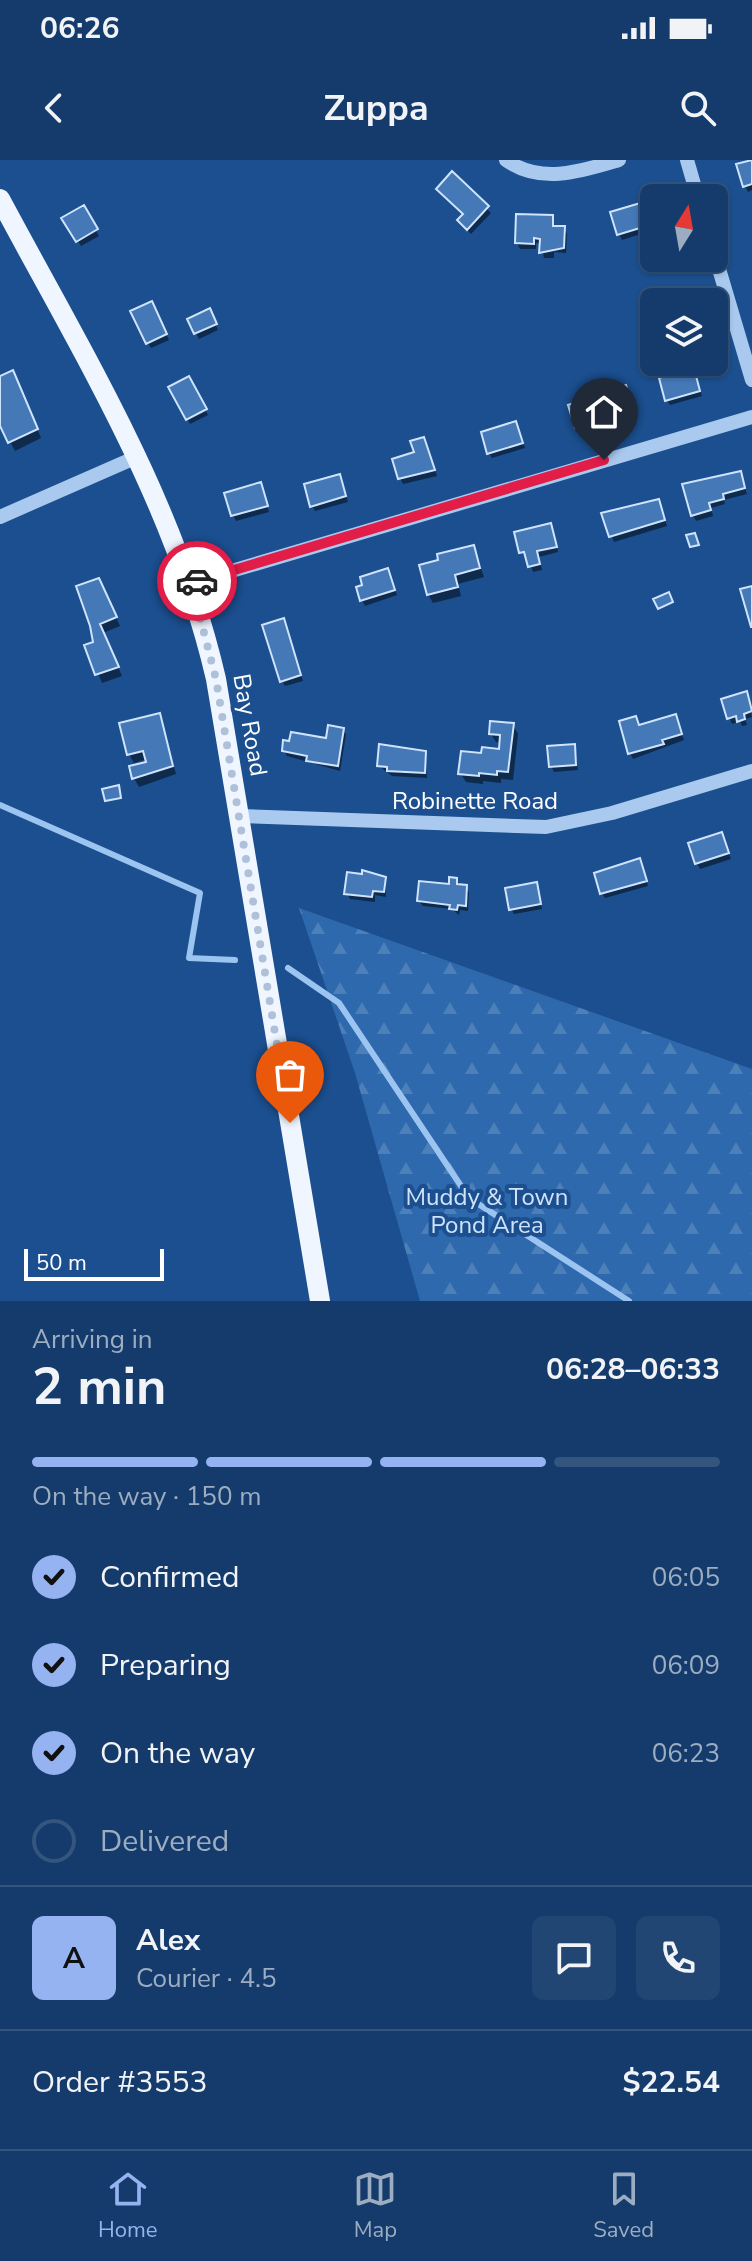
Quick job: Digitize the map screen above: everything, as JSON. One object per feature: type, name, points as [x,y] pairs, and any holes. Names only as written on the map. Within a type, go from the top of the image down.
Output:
[{"type":"main road","name":"Bay Road","points":[[0,199],[139,456],[191,583],[216,679],[320,1301]]},
{"type":"street","points":[[506,160],[526,170],[554,175],[619,160]]},
{"type":"street","points":[[687,160],[694,184]]},
{"type":"street","points":[[720,272],[752,380]]},
{"type":"street","points":[[191,583],[752,417]]},
{"type":"street","points":[[0,517],[139,456]]},
{"type":"street","name":"Robinette Road","points":[[239,816],[546,827],[612,813],[752,771]]},
{"type":"green space","name":"Muddy & Town Pond Area","points":[[299,908],[752,1069],[752,1301],[420,1301],[355,1073]]},
{"type":"building","points":[[752,160],[752,184],[743,187],[736,164]]},
{"type":"building","points":[[452,171],[489,206],[467,230],[457,220],[463,214],[436,189]]},
{"type":"building","points":[[640,203],[640,228],[617,235],[610,212]]},
{"type":"building","points":[[84,205],[98,229],[76,242],[61,218]]},
{"type":"building","points":[[516,214],[553,215],[553,226],[565,226],[564,248],[539,253],[540,239],[534,238],[534,244],[515,243]]},
{"type":"building","points":[[152,301],[167,334],[146,344],[130,311]]},
{"type":"building","points":[[210,308],[217,324],[194,334],[187,319]]},
{"type":"building","points":[[13,370],[38,429],[8,443],[0,426],[0,376]]},
{"type":"building","points":[[189,376],[207,409],[186,420],[168,387]]},
{"type":"building","points":[[696,376],[700,391],[665,401],[659,378]]},
{"type":"building","points":[[602,383],[605,392],[626,385],[633,408],[575,428],[568,405],[588,399],[585,388]]},
{"type":"building","points":[[516,421],[523,443],[487,454],[481,432]]},
{"type":"building","points":[[424,437],[435,470],[398,479],[392,459],[414,452],[410,441]]},
{"type":"building","points":[[741,471],[745,488],[723,494],[724,499],[709,503],[711,510],[691,516],[682,484]]},
{"type":"building","points":[[340,474],[346,496],[310,507],[304,484]]},
{"type":"building","points":[[261,482],[268,506],[231,516],[224,493]]},
{"type":"building","points":[[659,499],[665,520],[609,537],[601,513]]},
{"type":"building","points":[[551,523],[557,547],[537,551],[540,564],[528,567],[524,552],[519,553],[514,532]]},
{"type":"building","points":[[695,533],[699,545],[690,547],[686,535]]},
{"type":"building","points":[[474,545],[480,568],[455,575],[458,587],[427,595],[419,565],[438,560],[437,554]]},
{"type":"building","points":[[388,568],[395,590],[360,601],[356,587],[362,585],[360,577]]},
{"type":"building","points":[[99,578],[117,617],[100,624],[119,667],[95,675],[84,645],[93,642],[90,626],[76,586]]},
{"type":"building","points":[[752,586],[752,627],[751,627],[740,589]]},
{"type":"building","points":[[669,592],[673,602],[658,609],[653,599]]},
{"type":"building","points":[[284,618],[301,675],[280,682],[262,625]]},
{"type":"building","points":[[747,691],[752,711],[737,722],[736,716],[727,719],[721,699]]},
{"type":"building","points":[[160,713],[173,766],[132,779],[129,766],[146,762],[143,751],[127,755],[119,723]]},
{"type":"building","points":[[676,714],[682,734],[662,740],[664,744],[628,754],[619,721],[636,716],[639,725]]},
{"type":"building","points":[[490,721],[514,723],[508,772],[497,771],[497,775],[479,773],[479,776],[458,774],[461,751],[481,753],[482,747],[499,749],[500,735],[489,734]]},
{"type":"building","points":[[328,725],[344,728],[338,766],[306,761],[307,756],[282,751],[283,740],[289,741],[291,732],[326,738]]},
{"type":"building","points":[[379,744],[426,751],[425,773],[387,771],[387,767],[377,766]]},
{"type":"building","points":[[575,744],[576,765],[549,767],[547,746]]},
{"type":"building","points":[[119,785],[121,798],[105,801],[102,789]]},
{"type":"building","points":[[722,832],[729,853],[695,864],[688,843]]},
{"type":"building","points":[[640,858],[647,881],[600,894],[594,873]]},
{"type":"building","points":[[362,870],[386,877],[384,892],[373,891],[372,897],[344,894],[347,872],[362,874]]},
{"type":"building","points":[[449,877],[457,878],[457,884],[467,885],[466,906],[458,905],[457,910],[449,909],[450,905],[417,901],[419,881],[449,884]]},
{"type":"building","points":[[537,882],[541,904],[509,910],[505,888]]},
{"type":"waterway","points":[[0,805],[200,893],[189,958],[235,960]]},
{"type":"waterway","points":[[288,968],[339,1003],[469,1198],[629,1301]]},
{"type":"way so far","points":[[197,581],[191,583],[216,679],[290,1123]]},
{"type":"route","points":[[197,581],[604,460]]}]
